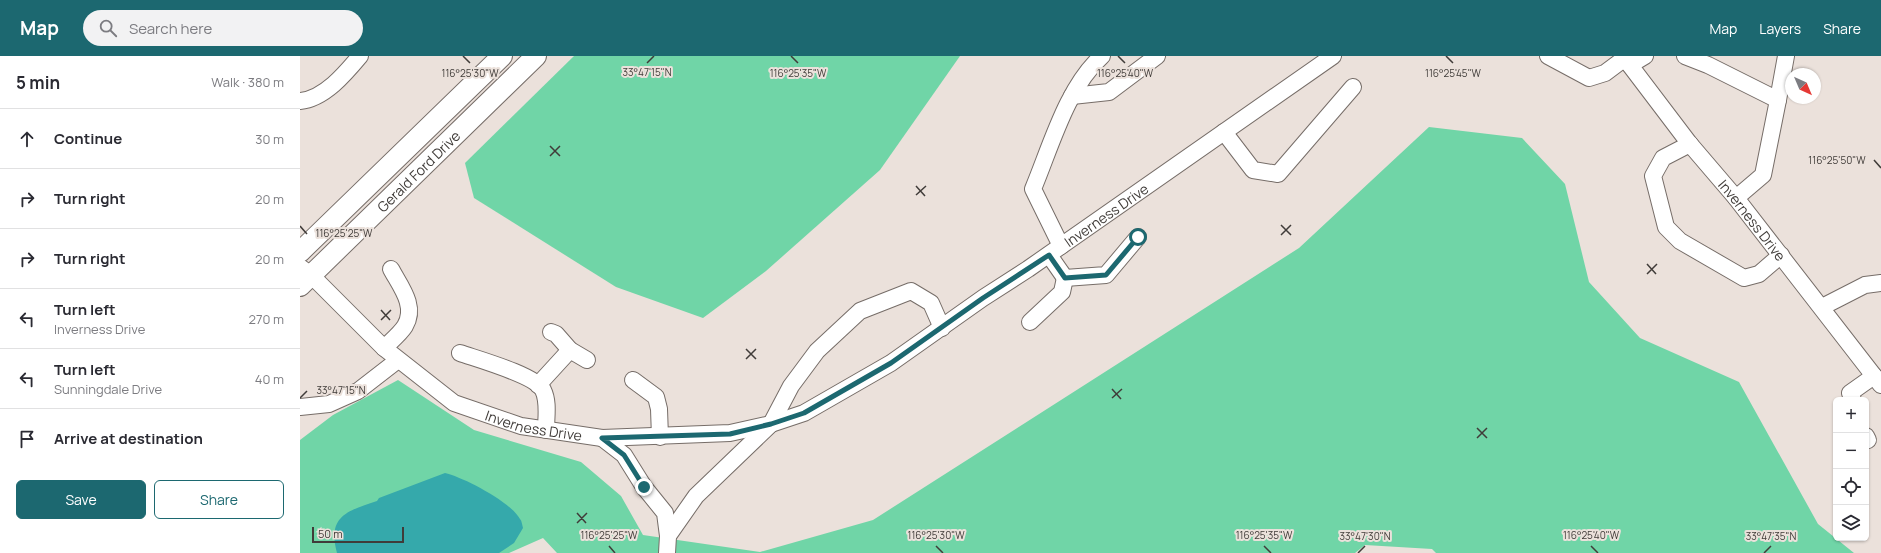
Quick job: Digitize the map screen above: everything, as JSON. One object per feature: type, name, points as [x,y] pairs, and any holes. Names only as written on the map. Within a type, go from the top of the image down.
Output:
[{"type":"main road","name":"Gerald Ford Drive","points":[[300,252],[502,56]]},
{"type":"main road","name":"Gerald Ford Drive","points":[[304,276],[536,56]]},
{"type":"street","points":[[300,100],[311,100],[338,80],[360,56]]},
{"type":"street","points":[[1030,322],[1062,292],[1065,278],[1033,189],[1072,96],[1093,64],[1102,56]]},
{"type":"street","points":[[1072,96],[1109,92],[1157,56]]},
{"type":"street","name":"Inverness Drive","points":[[304,276],[398,360],[454,403],[521,426],[602,438],[730,434],[771,424],[811,409],[891,363],[1333,56]]},
{"type":"street","points":[[1548,56],[1589,78],[1605,73],[1626,60],[1644,56]]},
{"type":"street","points":[[1685,56],[1708,65],[1778,100]]},
{"type":"street","points":[[1736,198],[1763,175],[1786,56]]},
{"type":"street","name":"Inverness Drive","points":[[1626,60],[1690,144],[1736,198],[1822,307],[1877,381]]},
{"type":"street","points":[[1224,132],[1253,170],[1278,174],[1353,87]]},
{"type":"street","points":[[1690,144],[1663,158],[1653,176],[1666,227],[1680,241],[1744,278],[1759,274],[1781,255]]},
{"type":"street","points":[[1065,278],[1106,275],[1138,237]]},
{"type":"street","points":[[384,348],[405,326],[410,308],[408,299],[391,269]]},
{"type":"street","points":[[1822,307],[1866,284],[1881,283]]},
{"type":"street","points":[[668,536],[696,496],[771,424],[791,386],[817,351],[860,311],[911,291],[931,303],[942,328]]},
{"type":"street","points":[[551,332],[556,334],[570,350],[587,360]]},
{"type":"street","points":[[538,385],[570,350]]},
{"type":"street","points":[[460,353],[522,375],[538,385],[543,390],[546,401],[546,430]]},
{"type":"street","points":[[300,407],[329,404],[358,391],[398,360]]},
{"type":"street","points":[[633,380],[656,397],[659,409],[660,437]]},
{"type":"street","points":[[1851,397],[1850,393],[1877,381]]},
{"type":"street","points":[[602,438],[624,455],[644,487],[665,513],[668,536],[667,553]]},
{"type":"green space","points":[[574,56],[960,56],[880,170],[766,271],[703,318],[616,287],[474,198],[465,163]]},
{"type":"green space","points":[[1429,127],[1522,138],[1565,184],[1589,282],[1640,338],[1739,382],[1818,524],[1833,536],[1833,541],[1839,541],[1854,553],[1436,553],[1432,549],[1365,545],[1355,553],[557,553],[543,538],[509,553],[300,553],[300,440],[333,415],[398,380],[474,430],[581,462],[621,496],[643,535],[760,552],[873,520],[1299,248]]},
{"type":"water","points":[[445,473],[463,479],[486,491],[515,512],[521,521],[523,528],[514,543],[499,553],[337,553],[335,531],[337,523],[342,517],[357,508],[377,501],[379,498]]},
{"type":"route","points":[[644,487],[624,455],[602,438],[730,434],[771,424],[804,413],[891,363],[983,298],[1049,255],[1065,278],[1106,275],[1138,237]]}]
